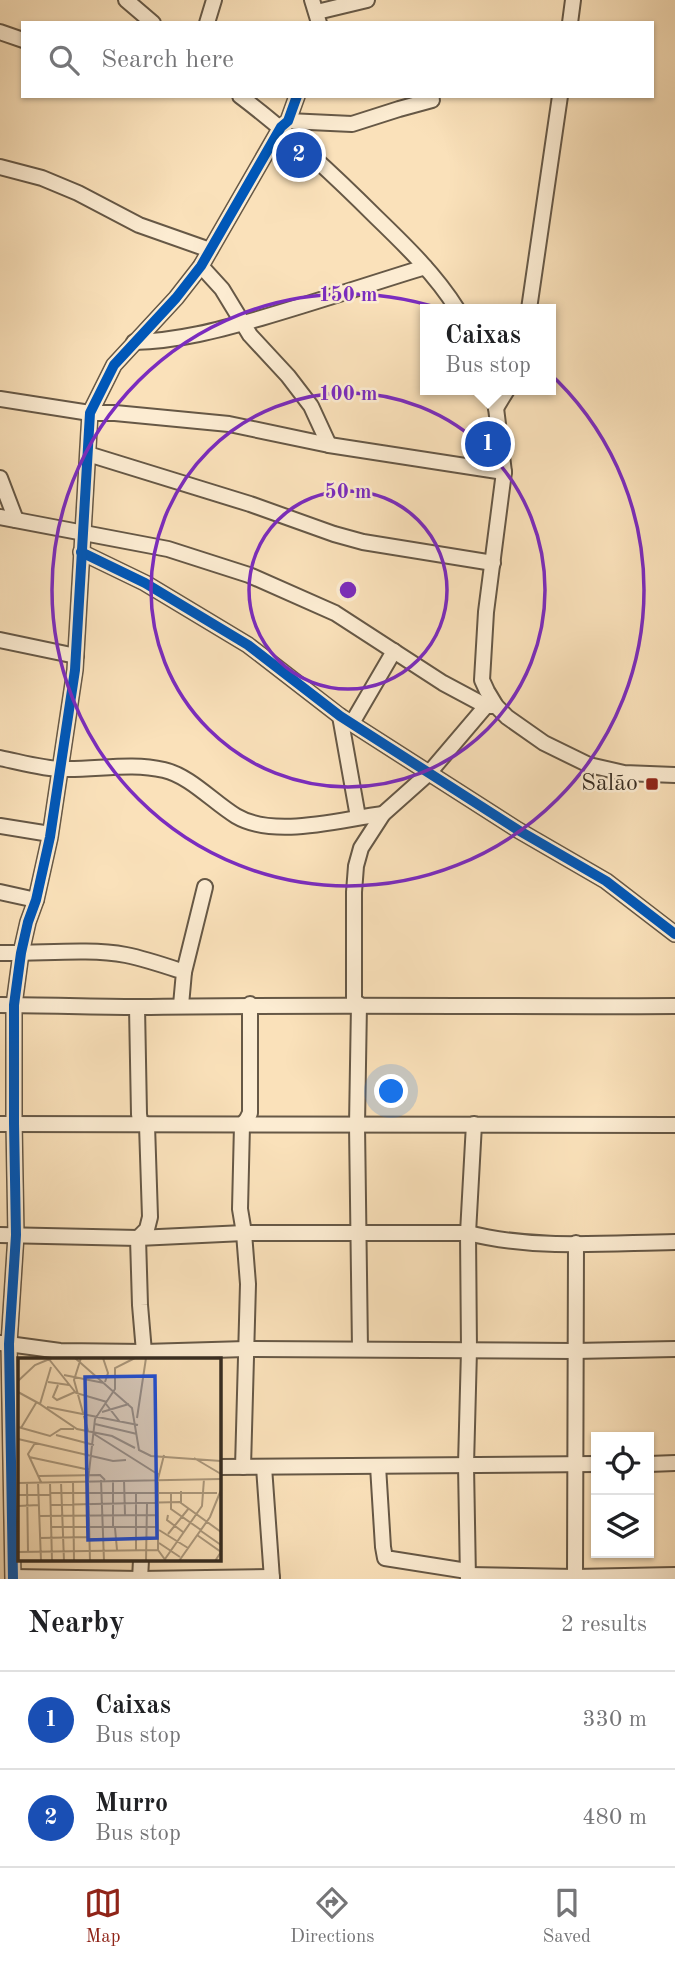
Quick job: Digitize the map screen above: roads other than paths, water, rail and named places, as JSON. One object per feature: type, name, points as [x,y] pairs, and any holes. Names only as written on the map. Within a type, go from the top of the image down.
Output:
[{"type":"street","points":[[126,0],[151,21]]},
{"type":"street","points":[[207,21],[214,0]]},
{"type":"street","points":[[316,12],[367,0]]},
{"type":"street","points":[[570,21],[573,0]]},
{"type":"street","points":[[0,32],[21,39]]},
{"type":"street","points":[[243,98],[285,124],[425,267],[453,304]]},
{"type":"street","points":[[264,1467],[272,1578],[13,1578],[6,1555],[10,1456],[4,1344],[16,1236],[7,1124],[7,1005],[36,900],[61,770],[76,656],[90,413],[114,365],[176,298],[201,266],[285,124],[296,98]]},
{"type":"street","points":[[530,304],[560,98]]},
{"type":"street","points":[[285,124],[352,124],[432,100]]},
{"type":"street","points":[[0,167],[42,178],[139,225],[210,250]]},
{"type":"street","points":[[201,266],[222,289],[250,335],[303,396],[329,444]]},
{"type":"street","points":[[134,342],[178,339],[243,323],[322,301],[425,267]]},
{"type":"street","points":[[491,706],[482,680],[486,612],[504,472],[492,395]]},
{"type":"street","points":[[496,408],[503,395]]},
{"type":"street","points":[[0,399],[90,413],[115,413],[229,425],[504,472]]},
{"type":"street","points":[[88,454],[363,542],[493,563]]},
{"type":"street","points":[[0,478],[16,520]]},
{"type":"street","points":[[0,517],[169,550],[249,575],[335,613],[443,682],[491,706],[544,743],[589,765],[624,773],[675,775]]},
{"type":"street","points":[[81,552],[145,583],[248,645],[390,750],[606,881],[675,934]]},
{"type":"street","points":[[0,640],[76,656]]},
{"type":"street","points":[[358,817],[346,719],[394,651]]},
{"type":"street","points":[[360,1349],[356,866],[361,848],[383,814],[429,773],[491,706]]},
{"type":"street","points":[[0,758],[61,770],[144,766],[166,770],[180,775],[239,817],[257,824],[278,827],[383,814]]},
{"type":"street","points":[[0,826],[50,834]]},
{"type":"street","points":[[181,1005],[184,972],[205,887]]},
{"type":"street","points":[[0,892],[36,900]]},
{"type":"street","points":[[0,953],[78,952],[125,955],[184,972]]},
{"type":"street","points":[[243,1467],[248,1284],[240,1209],[242,1125],[250,1113],[250,1004]]},
{"type":"street","points":[[7,1005],[675,1006]]},
{"type":"street","points":[[137,1007],[139,1114],[140,1121],[147,1125]]},
{"type":"street","points":[[7,1124],[675,1125]]},
{"type":"street","points":[[467,1575],[468,1233],[474,1124]]},
{"type":"street","points":[[146,1356],[140,1305],[138,1238],[147,1229],[150,1217],[147,1125]]},
{"type":"street","points":[[0,1235],[138,1238],[244,1233],[468,1233],[495,1240],[527,1243],[675,1242]]},
{"type":"street","points":[[575,1578],[576,1243]]},
{"type":"street","points":[[4,1344],[60,1351],[146,1356],[246,1349],[675,1349]]},
{"type":"street","points":[[654,1464],[675,1463]]},
{"type":"street","points":[[220,1467],[591,1464]]},
{"type":"street","points":[[378,1466],[385,1558],[467,1575],[575,1578],[675,1575]]},
{"type":"place","name":"Murro","points":[[299,155]]},
{"type":"place","name":"Caixas","points":[[488,444]]},
{"type":"place","name":"Salão","points":[[652,784]]}]
